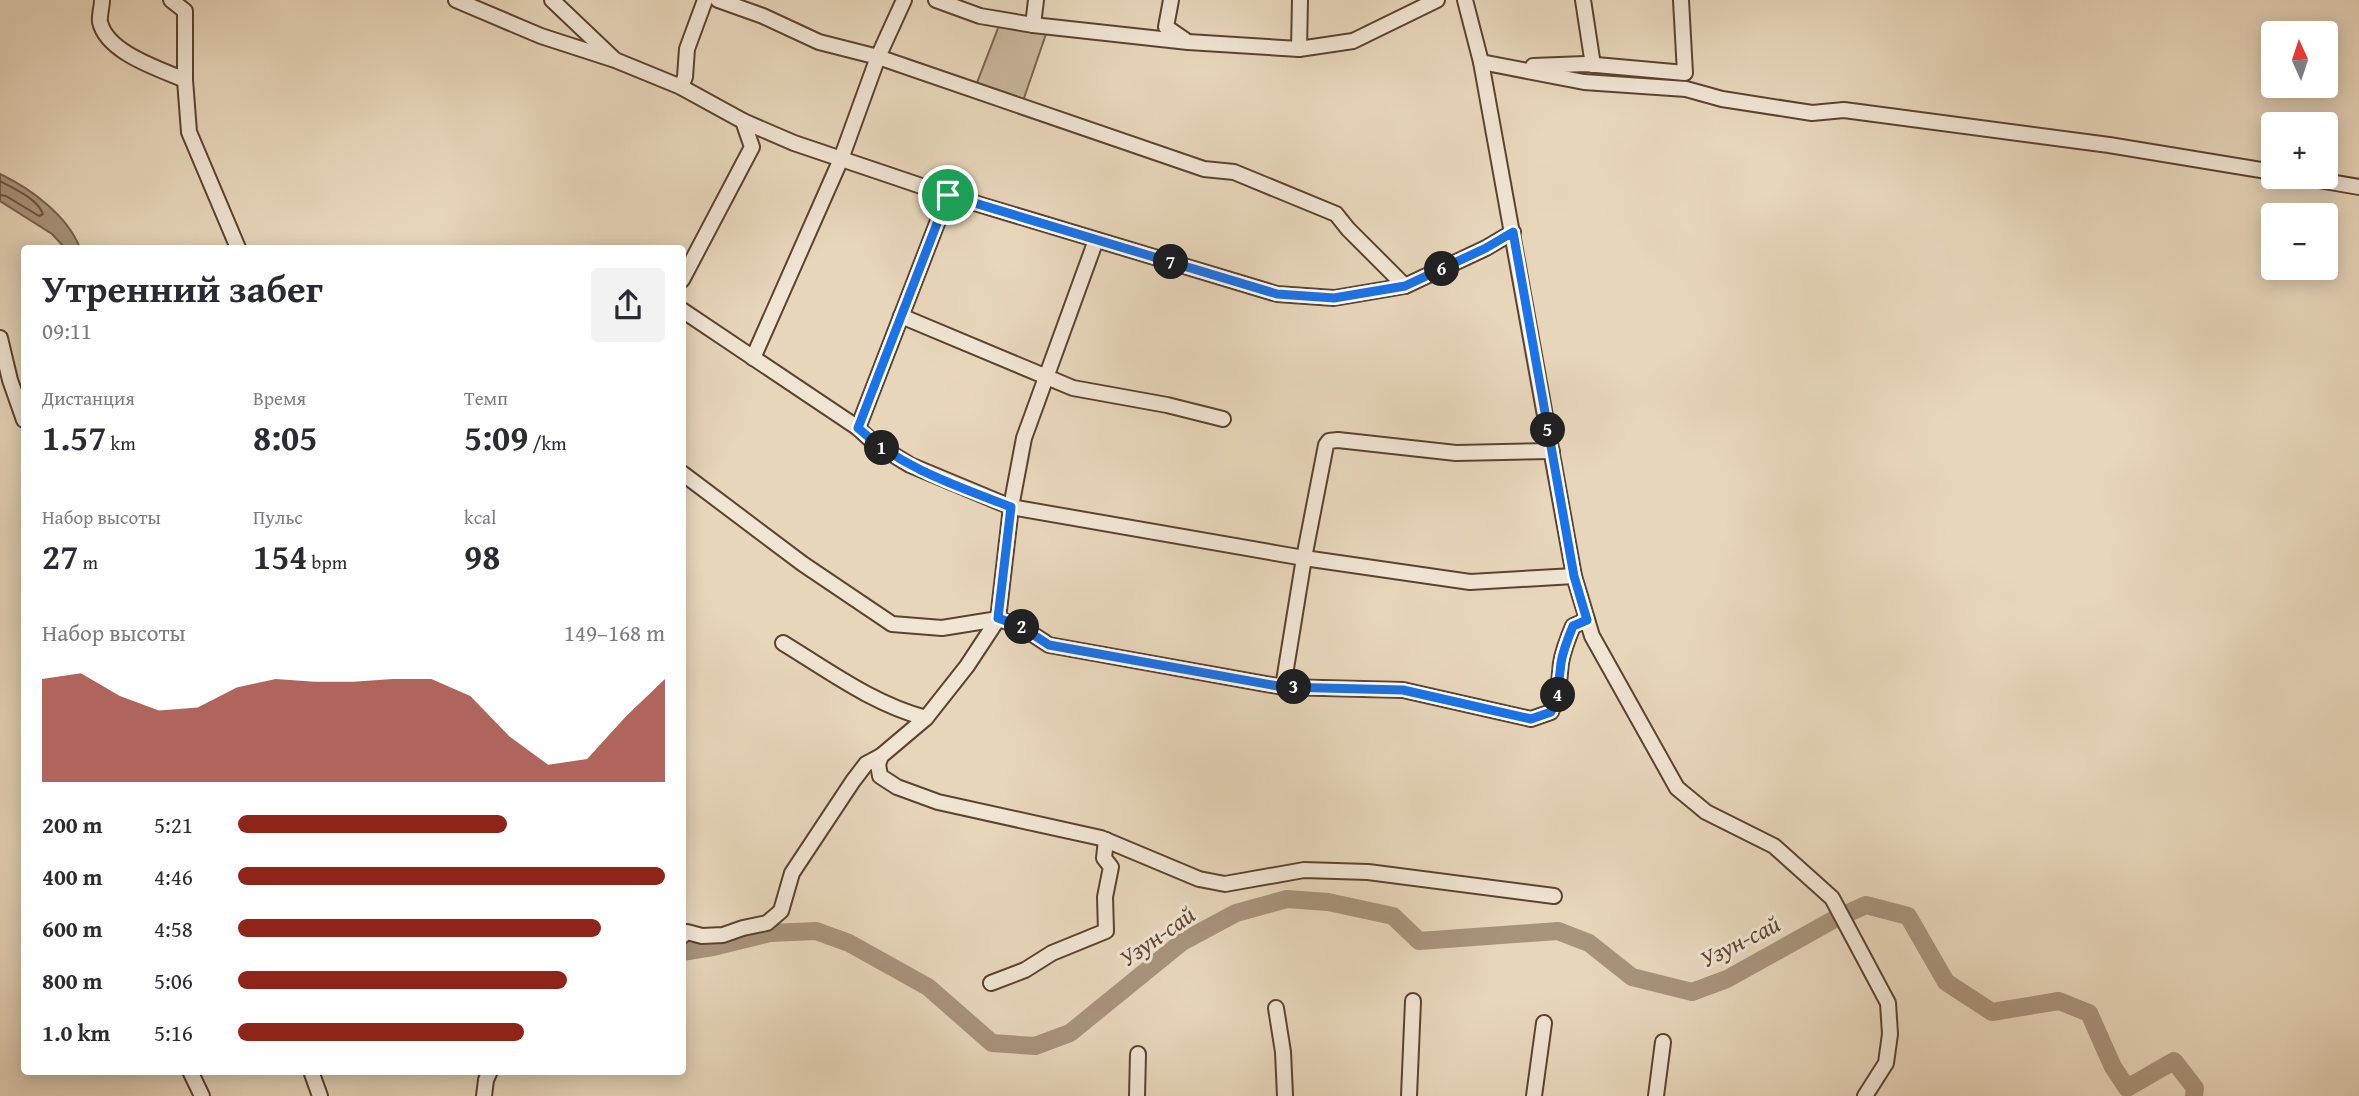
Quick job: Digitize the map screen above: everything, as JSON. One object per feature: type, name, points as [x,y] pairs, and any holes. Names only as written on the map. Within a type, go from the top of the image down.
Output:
[{"type":"street","points":[[102,0],[100,22],[109,40],[130,56],[185,80]]},
{"type":"street","points":[[171,0],[185,11],[185,80],[189,132],[237,245]]},
{"type":"street","points":[[456,0],[541,36],[615,60],[681,87],[743,121],[841,159],[948,195],[1277,294],[1334,298],[1405,286],[1486,248],[1513,232]]},
{"type":"street","points":[[681,87],[685,77],[687,49],[705,0]]},
{"type":"street","points":[[718,0],[763,16],[819,42],[878,57],[1204,169],[1234,172],[1336,214],[1405,286]]},
{"type":"street","points":[[752,358],[841,159],[878,57],[904,0]]},
{"type":"street","points":[[936,0],[980,16],[1032,24],[1188,42],[1298,49],[1353,41],[1437,0]]},
{"type":"street","points":[[1032,24],[1036,0]]},
{"type":"street","points":[[1171,0],[1166,27],[1188,42]]},
{"type":"street","points":[[1298,49],[1300,0]]},
{"type":"street","points":[[1465,0],[1481,62],[1574,576],[1592,636],[1676,788],[1706,813],[1774,846],[1832,898],[1888,1003],[1891,1034],[1885,1063],[1865,1096]]},
{"type":"street","points":[[1583,0],[1593,65]]},
{"type":"street","points":[[1513,67],[1593,65],[1685,74],[1681,0]]},
{"type":"street","points":[[554,3],[615,60]]},
{"type":"street","points":[[1481,62],[1584,82],[1686,89],[1722,99],[1812,113],[1844,110],[2109,145],[2261,170]]},
{"type":"street","points":[[686,271],[752,147],[743,121]]},
{"type":"street","points":[[2338,183],[2359,187]]},
{"type":"street","points":[[858,428],[948,195]]},
{"type":"street","points":[[686,933],[702,936],[723,935],[767,923],[781,911],[792,873],[853,781],[866,764],[881,756],[926,718],[967,666],[998,618],[1011,507],[1024,438],[1096,240]]},
{"type":"street","points":[[686,313],[910,465],[1011,507],[1304,558],[1470,582],[1574,576]]},
{"type":"street","points":[[901,316],[1073,388],[1167,405],[1223,419]]},
{"type":"street","points":[[0,338],[21,411]]},
{"type":"street","points":[[1283,687],[1304,558],[1329,441],[1456,453],[1552,451]]},
{"type":"street","points":[[686,475],[803,564],[892,624],[942,628],[998,618],[1020,626],[1049,645],[1283,687],[1403,690],[1531,719],[1551,712],[1558,695],[1561,660],[1566,642],[1573,626],[1587,620]]},
{"type":"street","points":[[783,643],[887,705],[926,718]]},
{"type":"street","points":[[881,756],[878,764],[880,776],[897,787],[937,802],[1106,841],[1199,879],[1225,884],[1304,870],[1355,872],[1554,896]]},
{"type":"street","points":[[990,983],[1025,970],[1052,953],[1106,931],[1105,897],[1111,867],[1104,858],[1106,841]]},
{"type":"street","points":[[1409,1096],[1413,1001]]},
{"type":"street","points":[[1276,1008],[1283,1052],[1285,1096]]},
{"type":"street","points":[[1534,1096],[1544,1023]]},
{"type":"street","points":[[1656,1096],[1663,1042]]},
{"type":"street","points":[[1137,1096],[1138,1054]]},
{"type":"street","points":[[192,1075],[202,1096]]},
{"type":"street","points":[[312,1075],[320,1096]]},
{"type":"street","points":[[484,1096],[488,1075]]},
{"type":"shaded area","points":[[1000,23],[1046,34],[1022,104],[975,88]]},
{"type":"water","points":[[0,174],[47,204],[66,225],[78,245],[62,245],[52,234],[0,201]]},
{"type":"waterway","name":"Узун-сай","points":[[686,951],[770,933],[816,931],[849,943],[928,987],[992,1043],[1035,1046],[1070,1033],[1182,942],[1236,913],[1287,899],[1328,902],[1393,916],[1419,941],[1558,931],[1589,943],[1632,977],[1692,992],[1727,979],[1833,920]]},
{"type":"waterway","name":"Узун-сай","points":[[1846,914],[1866,905],[1908,916],[1946,982],[1992,1012],[2059,1001],[2089,1013],[2113,1067],[2127,1088],[2174,1061],[2195,1088],[2194,1096]]},
{"type":"route","points":[[948,195],[1277,294],[1334,298],[1405,286],[1486,248],[1513,232],[1574,576],[1587,620],[1573,626],[1566,642],[1561,660],[1558,695],[1551,712],[1531,719],[1403,690],[1283,687],[1049,645],[1020,626],[998,618],[1011,507],[910,465],[874,443],[858,428],[948,195]]}]
